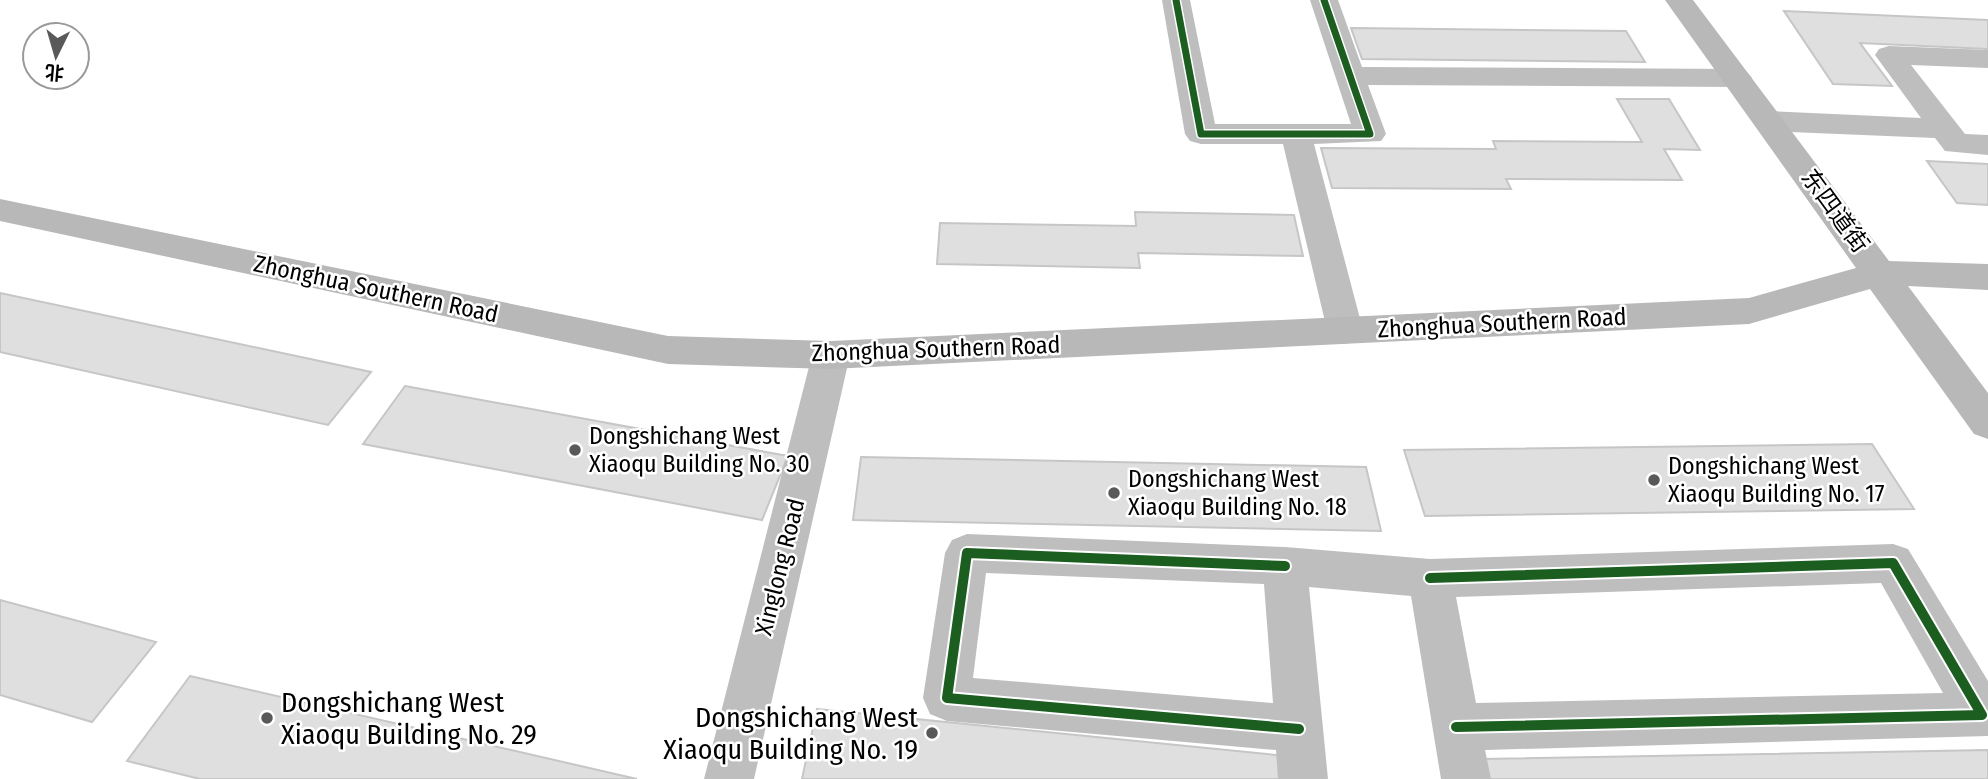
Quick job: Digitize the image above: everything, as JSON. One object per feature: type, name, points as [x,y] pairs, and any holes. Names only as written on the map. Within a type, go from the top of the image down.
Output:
[{"type":"main road","name":"东四道街","points":[[1679,0],[1988,423]]},
{"type":"main road","name":"Zhonghua Southern Road","points":[[0,210],[668,350],[831,355],[1749,311],[1881,273],[1988,277]]},
{"type":"street","points":[[1176,0],[1200,134],[1370,134],[1324,0]]},
{"type":"street","points":[[1988,59],[1889,55],[1956,144],[1988,145]]},
{"type":"street","points":[[1350,76],[1737,78]]},
{"type":"street","points":[[1769,121],[1945,129]]},
{"type":"street","points":[[1296,134],[1345,330]]},
{"type":"street","name":"Xinglong Road","points":[[729,779],[831,355]]},
{"type":"street","points":[[1299,729],[947,698],[967,553],[1285,566],[1430,578],[1893,564],[1982,715],[1456,727]]},
{"type":"street","points":[[1285,566],[1303,779]]},
{"type":"street","points":[[1430,578],[1466,779]]},
{"type":"building","points":[[1784,11],[1988,20],[1988,49],[1860,43],[1892,86],[1833,84]]},
{"type":"building","points":[[1351,28],[1626,31],[1645,62],[1362,59]]},
{"type":"building","points":[[1617,99],[1669,99],[1700,150],[1664,149],[1682,180],[1506,179],[1511,189],[1332,188],[1321,148],[1496,149],[1493,141],[1642,142]]},
{"type":"building","points":[[1927,161],[1988,164],[1988,205],[1957,203]]},
{"type":"building","points":[[1135,212],[1294,215],[1303,256],[1138,253],[1140,268],[937,264],[940,223],[1136,226]]},
{"type":"building","points":[[0,293],[371,372],[328,425],[0,352]]},
{"type":"building","name":"Dongshichang West Xiaoqu Building No. 30","points":[[405,386],[788,456],[762,520],[363,444]]},
{"type":"building","name":"Dongshichang West Xiaoqu Building No. 17","points":[[1872,444],[1914,509],[1425,516],[1404,450]]},
{"type":"building","name":"Dongshichang West Xiaoqu Building No. 18","points":[[861,457],[1366,467],[1381,531],[853,520]]},
{"type":"building","points":[[0,600],[156,642],[92,722],[0,695]]},
{"type":"building","name":"Dongshichang West Xiaoqu Building No. 29","points":[[190,676],[637,779],[200,779],[127,761]]},
{"type":"building","name":"Dongshichang West Xiaoqu Building No. 19","points":[[817,709],[1286,756],[1288,779],[802,779]]},
{"type":"building","points":[[1988,750],[1988,779],[1488,779],[1482,759]]},
{"type":"cycle path","points":[[1176,0],[1201,134],[1370,134],[1324,0]]},
{"type":"cycle path","points":[[1285,566],[967,553],[947,698],[1299,729]]},
{"type":"cycle path","points":[[1430,578],[1893,563],[1982,715],[1456,727]]},
{"type":"place","name":"Dongshichang West Xiaoqu Building No. 30","points":[[575,450]]},
{"type":"place","name":"Dongshichang West Xiaoqu Building No. 17","points":[[1654,480]]},
{"type":"place","name":"Dongshichang West Xiaoqu Building No. 18","points":[[1114,493]]},
{"type":"place","name":"Dongshichang West Xiaoqu Building No. 29","points":[[267,718]]},
{"type":"place","name":"Dongshichang West Xiaoqu Building No. 19","points":[[932,733]]}]
